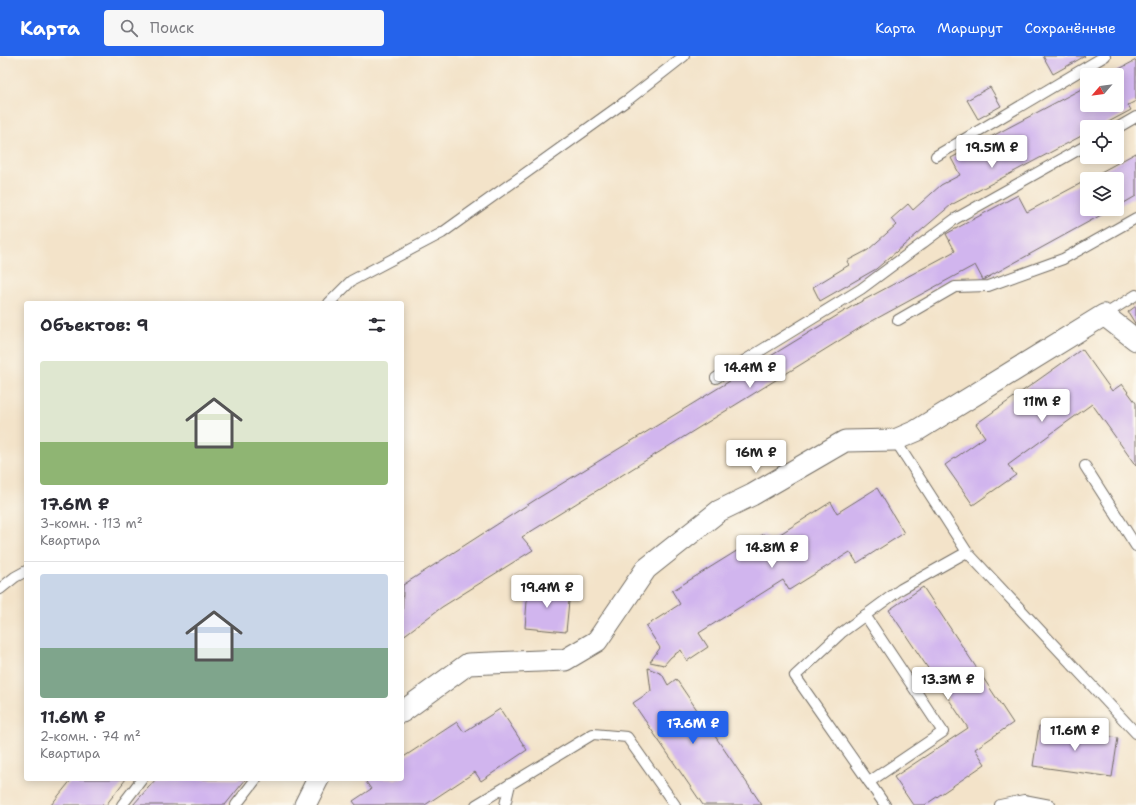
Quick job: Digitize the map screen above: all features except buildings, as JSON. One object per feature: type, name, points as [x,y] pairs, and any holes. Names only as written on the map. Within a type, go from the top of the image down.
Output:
[{"type":"street","points":[[404,711],[468,664],[565,660],[597,641],[646,569],[719,511],[752,495],[845,440],[895,440],[916,431],[1104,315],[1136,340]]},
{"type":"street","points":[[305,805],[317,781]]},
{"type":"lane","points":[[331,301],[351,281],[442,233],[629,99],[684,56]]},
{"type":"lane","points":[[936,156],[1105,56]]},
{"type":"lane","points":[[1124,124],[1136,117]]},
{"type":"lane","points":[[716,378],[861,289],[955,219],[1080,149]]},
{"type":"lane","points":[[898,320],[955,287],[988,286],[1063,259],[1136,218]]},
{"type":"lane","points":[[1104,315],[1136,295]]},
{"type":"lane","points":[[895,440],[968,552],[1136,733]]},
{"type":"lane","points":[[1085,466],[1136,546]]},
{"type":"lane","points":[[885,805],[795,676],[840,633],[901,589],[968,552]]},
{"type":"lane","points":[[0,589],[24,572]]},
{"type":"lane","points":[[865,615],[943,732],[869,782]]},
{"type":"lane","points":[[476,805],[593,734],[627,737],[675,805]]},
{"type":"lane","points":[[122,805],[140,781]]},
{"type":"lane","points":[[236,805],[254,781]]},
{"type":"lane","points":[[505,805],[510,784]]},
{"type":"lane","points":[[1000,805],[1024,800],[1050,805]]}]
